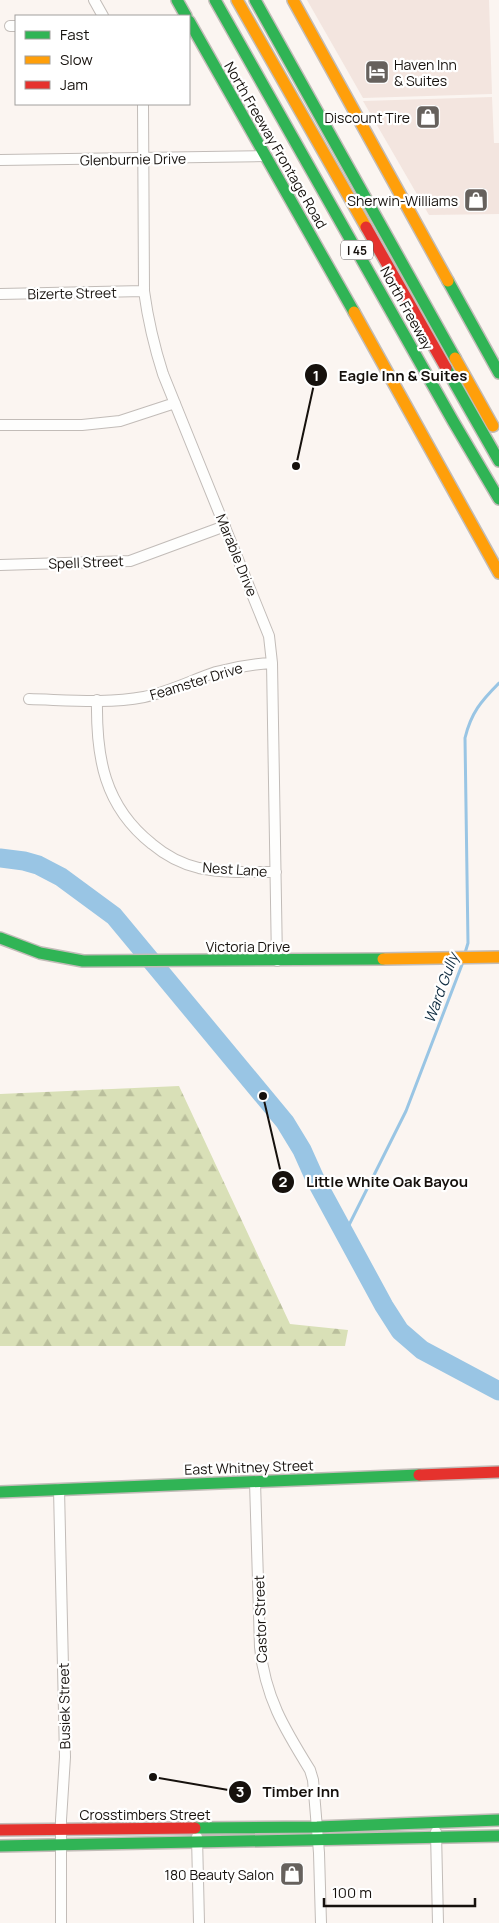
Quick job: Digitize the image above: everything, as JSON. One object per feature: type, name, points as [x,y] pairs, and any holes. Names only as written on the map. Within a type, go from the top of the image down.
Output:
[{"type":"main road","points":[[177,0],[185,15]]},
{"type":"main road","name":"North Freeway","points":[[215,0],[499,499]]},
{"type":"main road","name":"North Freeway","points":[[236,0],[499,461]]},
{"type":"main road","name":"North Freeway","points":[[255,0],[499,436]]},
{"type":"main road","points":[[293,0],[499,373]]},
{"type":"main road","name":"North Freeway Frontage Road","points":[[190,23],[499,573]]},
{"type":"main road","name":"Victoria Drive","points":[[0,938],[18,947],[53,958],[83,961],[277,961],[499,957]]},
{"type":"main road","name":"East Whitney Street","points":[[0,1492],[499,1472]]},
{"type":"main road","name":"Crosstimbers Street","points":[[0,1830],[197,1829],[499,1820]]},
{"type":"main road","name":"Crosstimbers Street","points":[[0,1846],[499,1836]]},
{"type":"street","points":[[94,0],[102,15]]},
{"type":"street","name":"Marable Drive","points":[[143,105],[144,291],[154,346],[269,636],[272,663],[277,961]]},
{"type":"street","name":"Glenburnie Drive","points":[[0,160],[265,156]]},
{"type":"street","name":"Bizerte Street","points":[[0,294],[144,291]]},
{"type":"street","points":[[0,425],[82,425],[120,421],[175,403]]},
{"type":"street","name":"Spell Street","points":[[0,565],[130,561],[225,526]]},
{"type":"street","name":"Feamster Drive","points":[[29,699],[97,700],[143,697],[166,692],[216,672],[248,665],[272,663]]},
{"type":"street","name":"Nest Lane","points":[[97,700],[97,733],[102,771],[110,794],[124,816],[142,836],[159,850],[177,860],[198,868],[220,871],[276,872]]},
{"type":"street","name":"Castor Street","points":[[256,1482],[262,1670],[274,1705],[310,1770],[316,1800],[321,1923]]},
{"type":"street","name":"Busiek Street","points":[[59,1490],[65,1757],[61,1829],[62,1923]]},
{"type":"street","points":[[436,1821],[438,1923]]},
{"type":"street","points":[[197,1829],[198,1923]]},
{"type":"shaded area","points":[[307,0],[489,0],[492,94],[363,98]]},
{"type":"shaded area","points":[[492,97],[494,143],[499,143],[499,214],[429,215],[363,101]]},
{"type":"green space","points":[[179,1086],[290,1324],[348,1330],[345,1346],[0,1346],[0,1094]]},
{"type":"waterway","name":"Ward Gully","points":[[465,953],[468,943],[465,738],[470,721],[478,708],[499,683]]},
{"type":"waterway","points":[[0,858],[38,865],[61,877],[114,916],[285,1122],[302,1150],[315,1179],[384,1306],[400,1331],[422,1350],[499,1391]]},
{"type":"waterway","name":"Ward Gully","points":[[345,1233],[406,1111],[463,962]]},
{"type":"traffic: fast","points":[[177,0],[185,15]]},
{"type":"traffic: fast","points":[[215,0],[499,499]]},
{"type":"traffic: fast","points":[[255,0],[455,358]]},
{"type":"traffic: fast","points":[[190,23],[354,312]]},
{"type":"traffic: fast","points":[[448,281],[499,373]]},
{"type":"traffic: fast","points":[[446,368],[499,461]]},
{"type":"traffic: fast","points":[[0,938],[40,953],[83,961],[383,959]]},
{"type":"traffic: fast","points":[[0,1492],[419,1475]]},
{"type":"traffic: fast","points":[[195,1828],[317,1827],[499,1820]]},
{"type":"traffic: fast","points":[[0,1846],[499,1836]]},
{"type":"traffic: slow","points":[[237,0],[366,227]]},
{"type":"traffic: slow","points":[[293,0],[448,281]]},
{"type":"traffic: slow","points":[[354,312],[499,573]]},
{"type":"traffic: slow","points":[[455,358],[493,426]]},
{"type":"traffic: slow","points":[[383,959],[499,957]]},
{"type":"traffic: jam","points":[[366,227],[446,368]]},
{"type":"traffic: jam","points":[[419,1475],[499,1472]]},
{"type":"traffic: jam","points":[[0,1830],[195,1828]]},
{"type":"place","name":"Haven Inn & Suites","points":[[377,72]]},
{"type":"place","name":"Discount Tire","points":[[428,117]]},
{"type":"place","name":"Sherwin-Williams","points":[[476,200]]},
{"type":"place","name":"Eagle Inn & Suites","points":[[296,466]]},
{"type":"place","name":"Little White Oak Bayou","points":[[263,1096]]},
{"type":"place","name":"Timber Inn","points":[[153,1777]]},
{"type":"place","name":"180 Beauty Salon","points":[[292,1874]]}]
